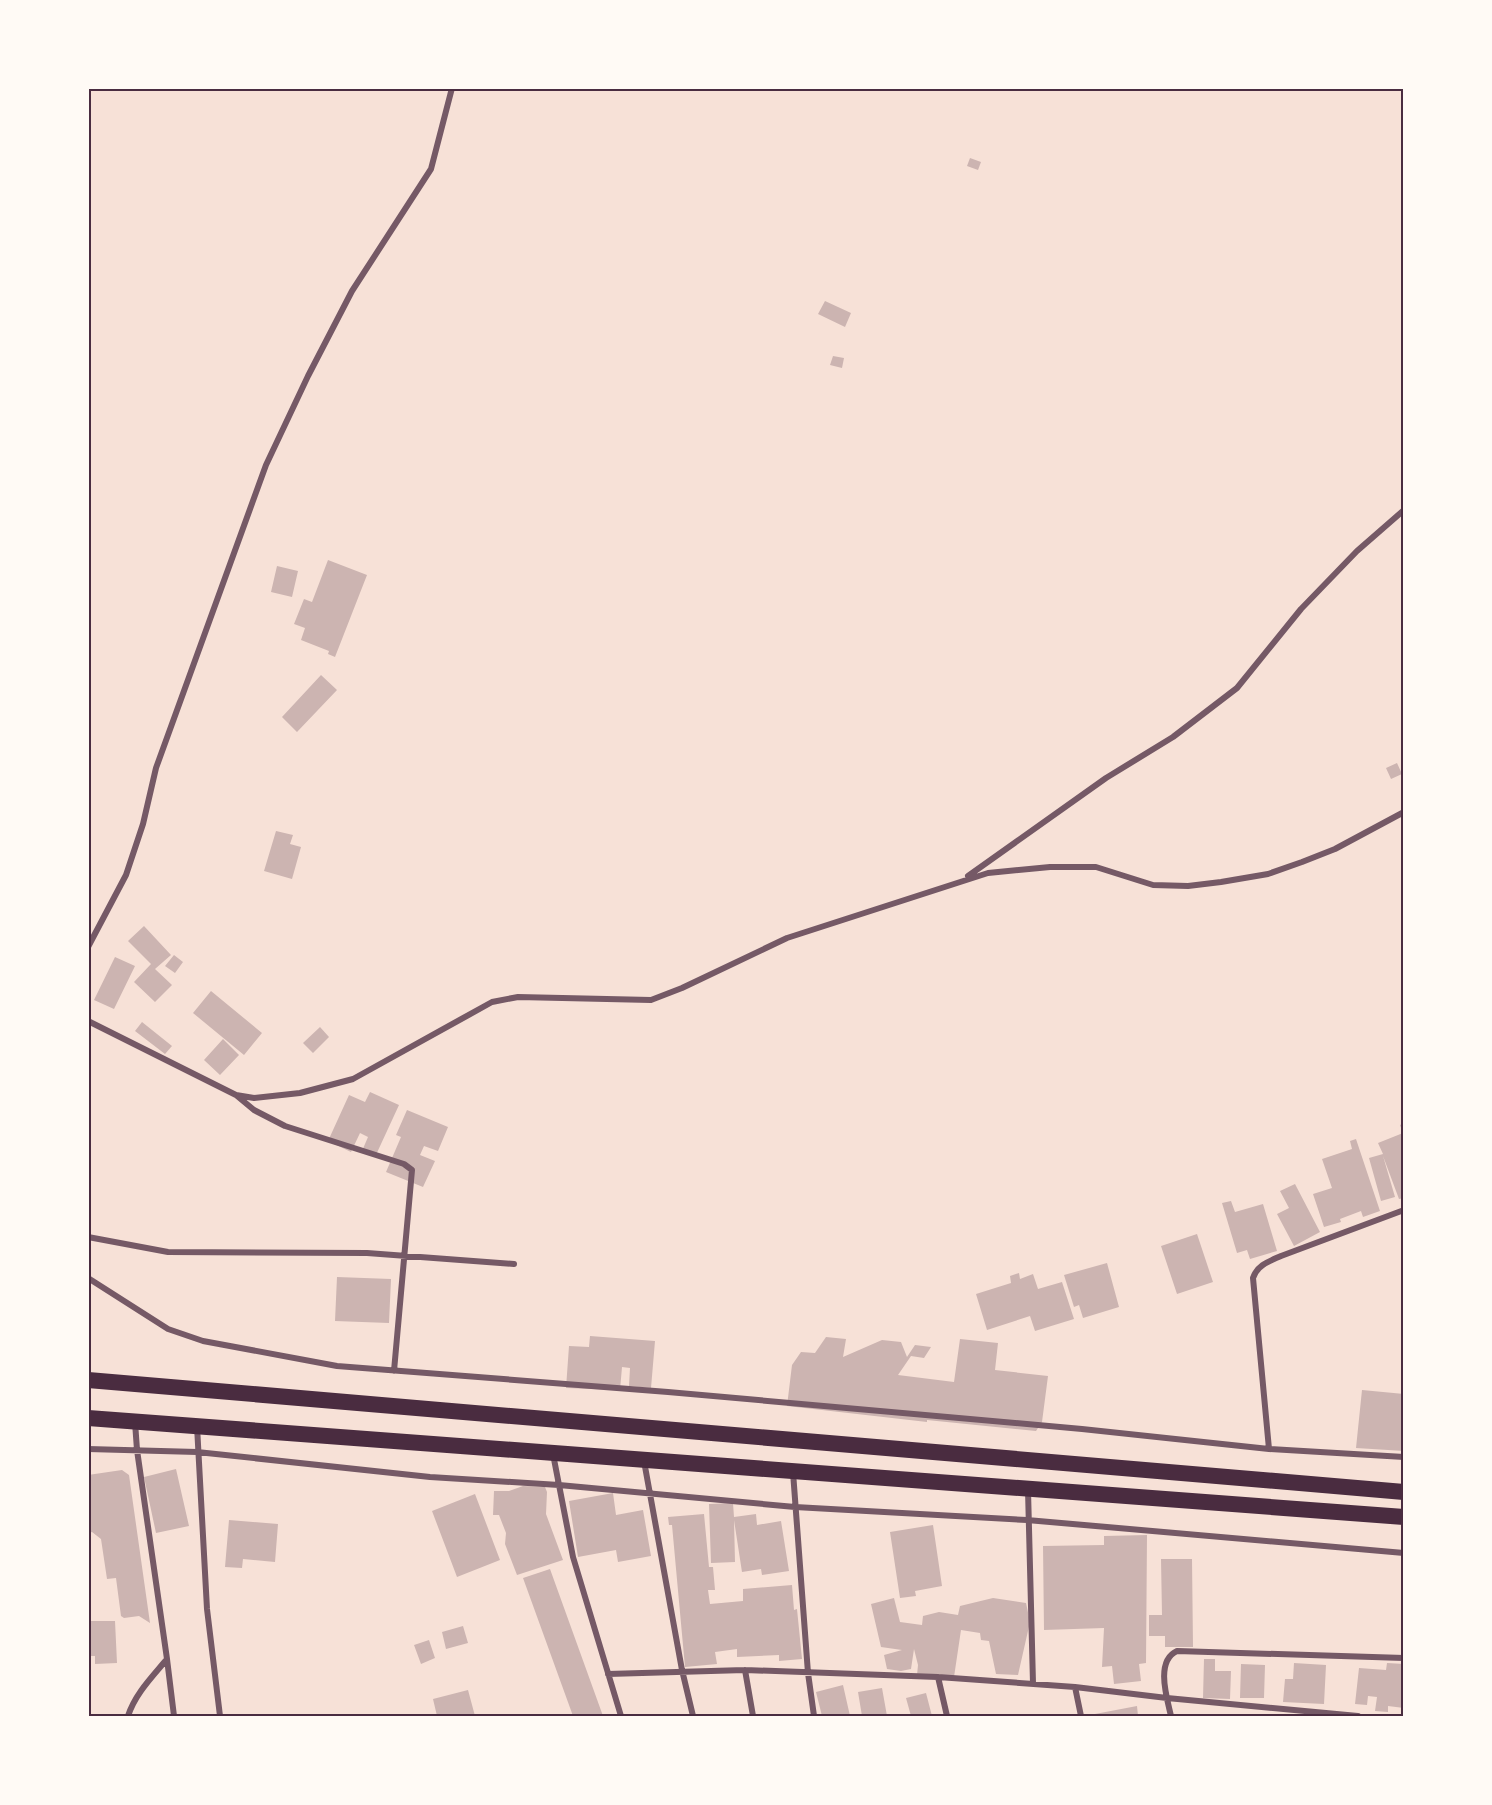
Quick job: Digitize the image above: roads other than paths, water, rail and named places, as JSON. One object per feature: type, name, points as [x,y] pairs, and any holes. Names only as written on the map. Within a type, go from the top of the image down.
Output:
[{"type":"highway","points":[[88,1380],[1404,1492]]},
{"type":"highway","points":[[88,1418],[1404,1517]]},
{"type":"street","points":[[88,947],[126,875],[143,825],[156,768],[266,465],[352,291],[430,169],[437,151],[452,88]]},
{"type":"street","points":[[962,880],[1106,778],[1173,737],[1237,688],[1301,609],[1357,551],[1404,510]]},
{"type":"street","points":[[236,1095],[254,1098],[300,1093],[353,1079],[492,1002],[518,998],[635,1002],[651,1000],[682,988],[787,938],[962,880],[1000,871],[1086,867],[1096,867],[1153,885],[1188,886],[1250,877],[1268,874],[1335,849],[1404,813]]},
{"type":"street","points":[[88,1021],[236,1095],[254,1110],[285,1126],[409,1167],[413,1174],[403,1256],[394,1371]]},
{"type":"street","points":[[1269,1449],[1253,1278],[1255,1272],[1262,1265],[1281,1256],[1404,1210]]},
{"type":"street","points":[[88,1237],[168,1252],[367,1253],[514,1264]]},
{"type":"street","points":[[88,1278],[168,1329],[203,1341],[337,1366],[728,1397],[1082,1429],[1269,1449],[1404,1457]]},
{"type":"street","points":[[135,1421],[137,1450],[174,1716]]},
{"type":"street","points":[[197,1426],[207,1609],[220,1716]]},
{"type":"street","points":[[88,1449],[197,1452],[430,1477],[559,1485],[795,1507],[1027,1520],[1404,1554]]},
{"type":"street","points":[[553,1454],[573,1557],[621,1716]]},
{"type":"street","points":[[644,1460],[682,1670],[693,1716]]},
{"type":"street","points":[[792,1472],[808,1673],[814,1716]]},
{"type":"street","points":[[1028,1490],[1033,1683]]},
{"type":"street","points":[[1171,1716],[1164,1664],[1168,1656],[1177,1651],[1404,1658]]},
{"type":"street","points":[[128,1716],[143,1687],[167,1659]]},
{"type":"street","points":[[608,1674],[682,1670],[745,1670],[938,1677],[1033,1683],[1358,1716]]},
{"type":"street","points":[[745,1670],[753,1716]]},
{"type":"street","points":[[938,1677],[947,1716]]},
{"type":"street","points":[[1075,1687],[1081,1716]]}]
